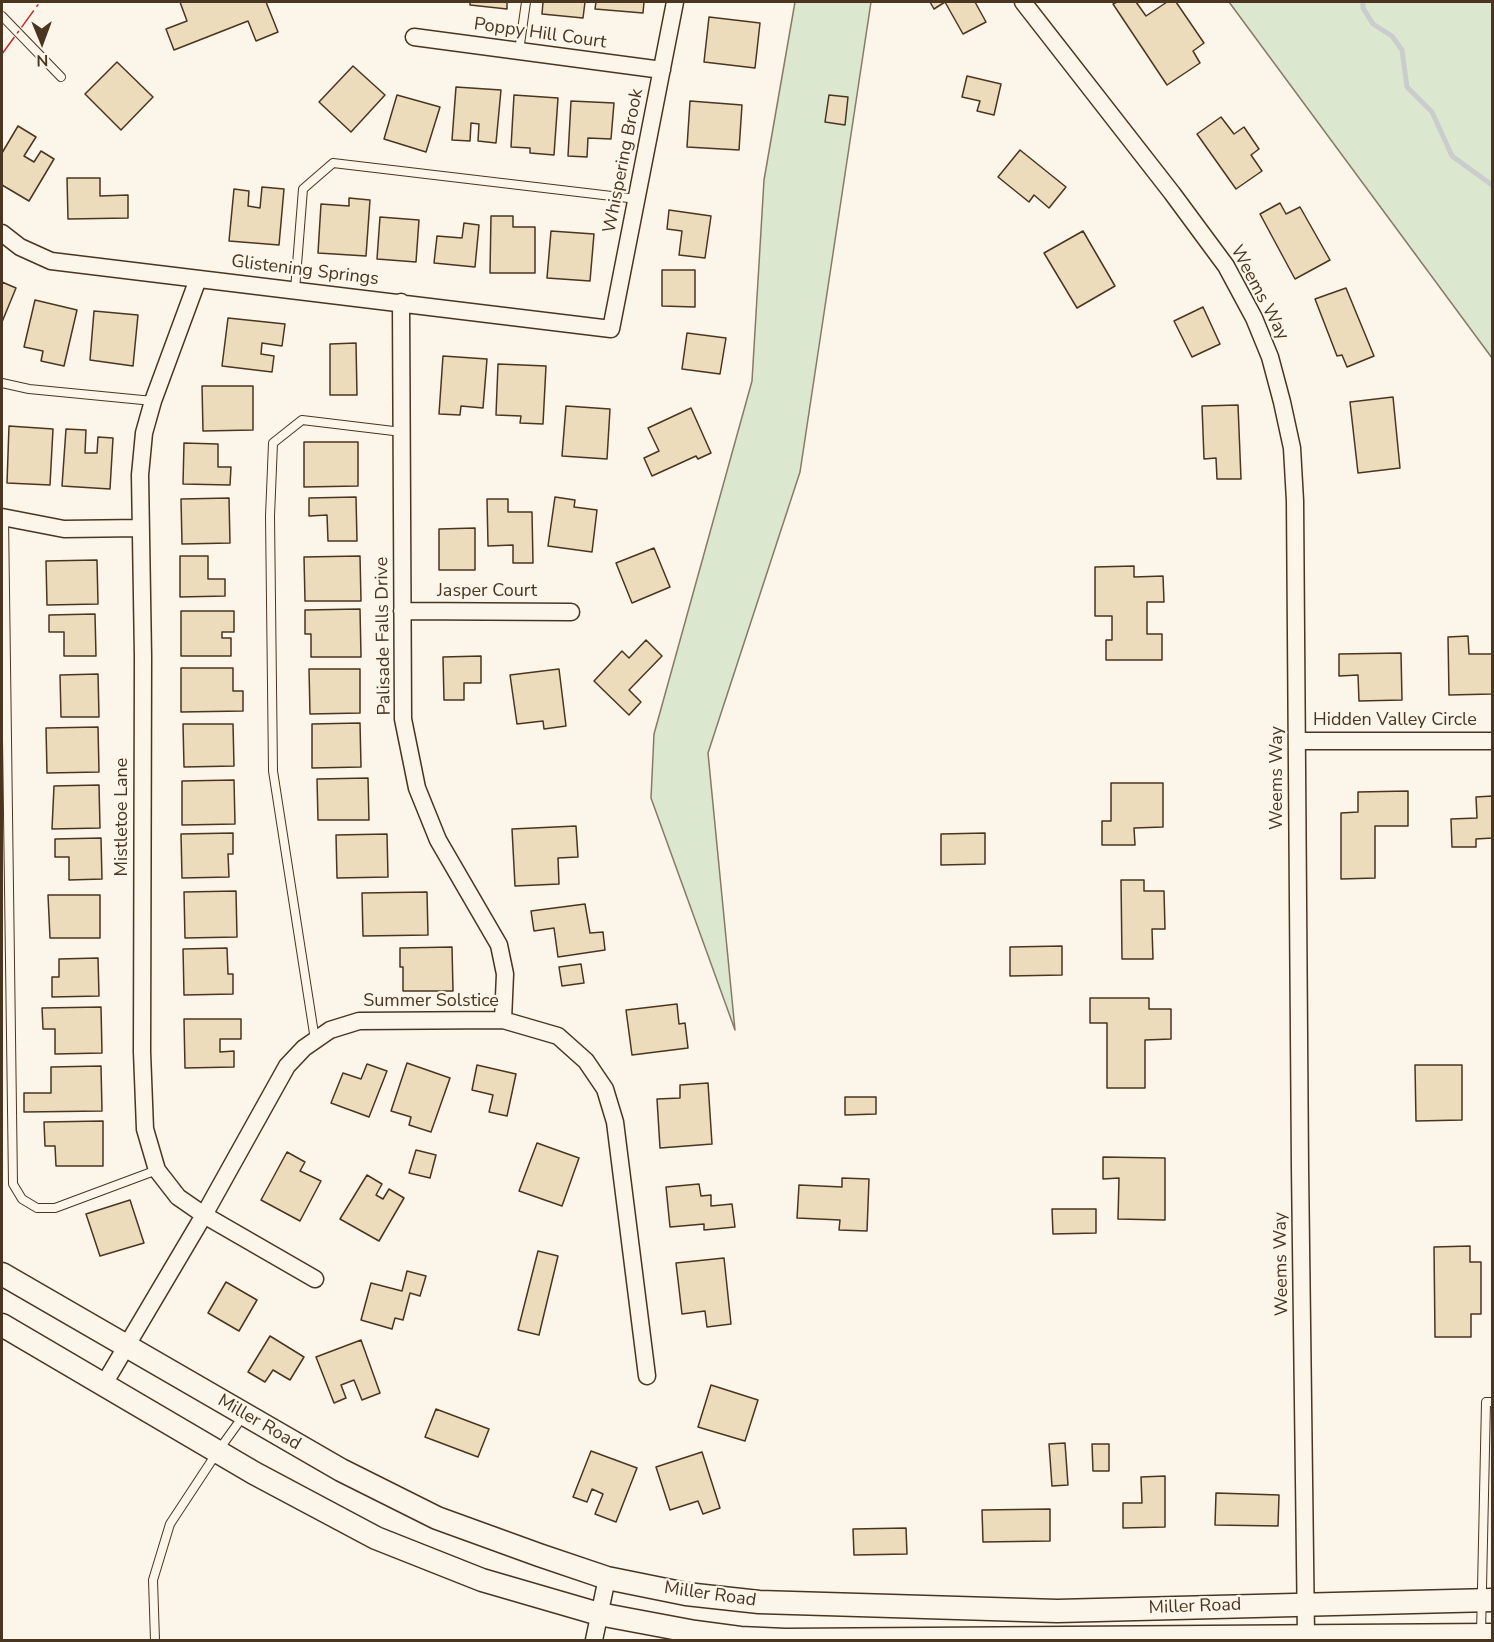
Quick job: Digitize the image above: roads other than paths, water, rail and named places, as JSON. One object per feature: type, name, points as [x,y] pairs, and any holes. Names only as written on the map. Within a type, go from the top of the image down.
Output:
[{"type":"main road","name":"Miller Road","points":[[2,1274],[341,1470],[438,1518],[607,1578],[686,1593],[759,1602],[1057,1611],[1487,1600]]},
{"type":"main road","name":"Miller Road","points":[[2,1325],[254,1473],[376,1538],[482,1580],[599,1614],[740,1638],[827,1640],[1487,1635]]},
{"type":"main road","points":[[1057,1611],[1058,1639]]},
{"type":"street","name":"Whispering Brook","points":[[611,329],[675,2]]},
{"type":"street","name":"Weems Way","points":[[1023,2],[1226,266],[1254,318],[1270,357],[1292,448],[1295,501],[1298,741],[1300,1168],[1306,1636]]},
{"type":"street","name":"Poppy Hill Court","points":[[414,37],[662,70]]},
{"type":"street","name":"Glistening Springs","points":[[2,233],[20,247],[51,261],[611,329]]},
{"type":"street","name":"Mistletoe Lane","points":[[198,279],[153,401],[144,433],[140,475],[143,657],[142,1052],[145,1129],[157,1170],[178,1197],[204,1215],[315,1279]]},
{"type":"street","name":"Palisade Falls Drive","points":[[401,302],[403,718],[417,788],[438,840],[499,945],[505,974],[503,1020]]},
{"type":"street","points":[[3,517],[64,529],[141,528]]},
{"type":"street","name":"Jasper Court","points":[[402,611],[571,612]]},
{"type":"street","name":"Hidden Valley Circle","points":[[1298,741],[1492,741]]},
{"type":"street","name":"Summer Solstice","points":[[104,1384],[204,1215],[287,1066],[304,1048],[330,1030],[359,1021],[503,1020],[558,1036],[586,1061],[605,1089],[615,1122],[647,1376]]},
{"type":"street","points":[[594,1641],[607,1578]]},
{"type":"lane","points":[[519,51],[526,2]]},
{"type":"lane","points":[[2,16],[61,77]]},
{"type":"lane","points":[[296,290],[303,189],[333,163],[637,199]]},
{"type":"lane","points":[[2,383],[29,389],[153,401]]},
{"type":"lane","points":[[315,1040],[273,771],[270,516],[273,443],[302,420],[402,432]]},
{"type":"lane","points":[[3,517],[13,1184],[22,1199],[37,1208],[55,1208],[157,1170]]},
{"type":"lane","points":[[1487,1635],[1486,1401],[1492,1401]]},
{"type":"lane","points":[[155,1641],[153,1580],[170,1524],[244,1414]]},
{"type":"waterway","points":[[1363,2],[1363,8],[1373,24],[1392,36],[1402,50],[1407,87],[1432,112],[1452,156],[1492,185]]}]
